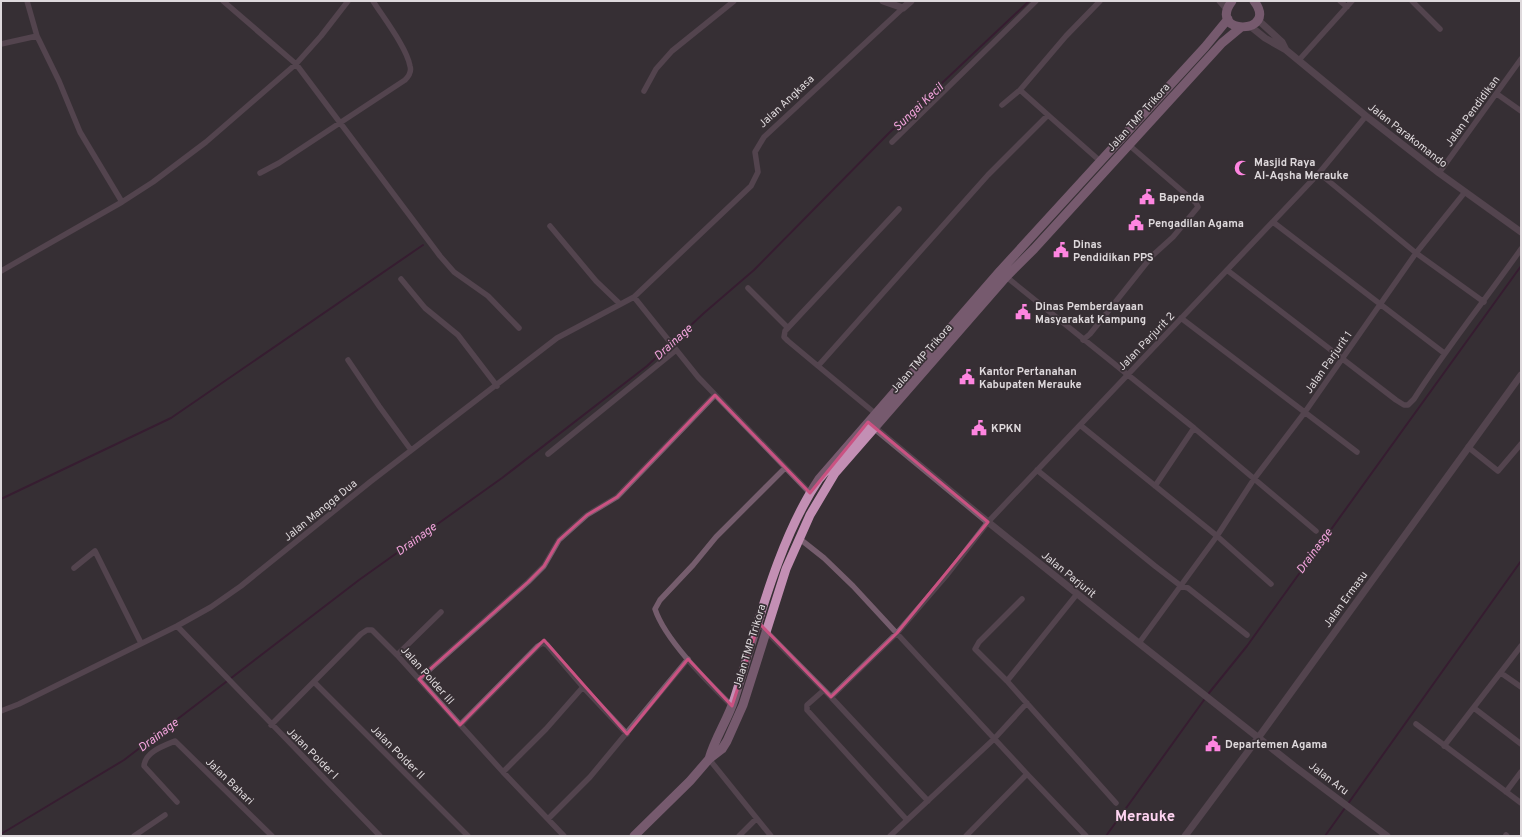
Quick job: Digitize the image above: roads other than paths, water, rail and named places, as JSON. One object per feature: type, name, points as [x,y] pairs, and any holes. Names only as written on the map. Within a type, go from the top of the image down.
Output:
[{"type":"highway","points":[[1229,5],[1228,19],[1231,23],[1240,28],[1250,26],[1257,19],[1256,2]]},
{"type":"highway","name":"Jalan TMP Trikora","points":[[634,836],[690,781],[710,759],[722,749],[743,705],[786,570],[819,497],[835,473],[871,425],[1100,161],[1205,47],[1228,19]]},
{"type":"highway","name":"Jalan TMP Trikora","points":[[710,759],[713,746],[732,706],[780,558],[810,493],[834,461],[871,425],[876,414],[930,352],[1003,274],[1130,145],[1222,43],[1240,28]]},
{"type":"highway","points":[[1113,147],[1121,154]]},
{"type":"street","points":[[27,1],[37,36],[62,88],[80,132],[122,202]]},
{"type":"street","points":[[223,1],[296,64],[440,256],[454,272],[483,292],[519,328]]},
{"type":"street","points":[[1,271],[122,202],[153,182],[206,142],[296,64],[321,36],[348,1]]},
{"type":"street","points":[[260,173],[341,123],[405,80],[410,74],[410,66],[396,36],[373,1]]},
{"type":"street","points":[[644,91],[656,69],[672,51],[734,1]]},
{"type":"street","points":[[883,1],[903,8]]},
{"type":"street","name":"Jalan Angkasa","points":[[634,297],[750,186],[758,172],[755,152],[764,137],[911,1]]},
{"type":"street","points":[[892,142],[1036,1]]},
{"type":"street","points":[[1002,105],[1020,90],[1066,36],[1100,1]]},
{"type":"street","points":[[1220,1],[1229,5]]},
{"type":"street","points":[[1340,1],[1347,7]]},
{"type":"street","points":[[1299,60],[1352,1]]},
{"type":"street","points":[[1412,1],[1440,29]]},
{"type":"street","name":"Jalan Parakomando","points":[[1257,19],[1282,42],[1286,50]]},
{"type":"street","name":"Jalan Parakomando","points":[[1250,26],[1265,38],[1286,50],[1366,116],[1439,173],[1521,232]]},
{"type":"street","points":[[1,44],[37,36]]},
{"type":"street","name":"Jalan Pendidikan","points":[[1439,173],[1521,59]]},
{"type":"street","points":[[1020,90],[1100,161]]},
{"type":"street","points":[[1497,94],[1521,111]]},
{"type":"street","points":[[818,366],[988,175],[1048,115]]},
{"type":"street","points":[[1366,116],[1319,173],[1416,253],[1484,302]]},
{"type":"street","points":[[1083,340],[1090,334],[1152,256],[1173,237],[1198,207],[1196,203],[1130,145]]},
{"type":"street","name":"Jalan Parjurit 2","points":[[831,697],[897,633],[946,576],[988,522],[1319,173]]},
{"type":"street","name":"Jalan Parjurit 1","points":[[1139,643],[1217,536],[1254,479],[1306,412],[1416,253],[1465,192]]},
{"type":"street","points":[[876,414],[788,341],[784,336],[785,331],[899,208]]},
{"type":"street","points":[[1273,222],[1444,353]]},
{"type":"street","points":[[550,226],[596,281],[620,304]]},
{"type":"street","points":[[1227,270],[1400,403],[1408,405],[1414,399],[1444,353],[1484,302],[1521,249]]},
{"type":"street","points":[[1003,274],[1194,428],[1316,531]]},
{"type":"street","points":[[401,279],[425,308],[458,335],[497,386]]},
{"type":"street","points":[[748,288],[788,328]]},
{"type":"street","points":[[634,297],[715,396],[810,493]]},
{"type":"street","name":"Jalan Mangga Dua","points":[[1,711],[19,704],[177,626],[211,607],[241,586],[411,450],[497,386],[557,338],[634,297]]},
{"type":"street","points":[[1181,318],[1357,452]]},
{"type":"street","points":[[548,454],[675,349]]},
{"type":"street","points":[[348,360],[411,450]]},
{"type":"street","name":"Jalan Ermasu","points":[[1185,836],[1258,738],[1521,375]]},
{"type":"street","points":[[419,679],[528,582],[544,566],[559,540],[587,515],[617,496],[715,396]]},
{"type":"street","points":[[1080,424],[1217,536],[1271,584]]},
{"type":"street","name":"Jalan Parjurit","points":[[871,425],[1077,594],[1258,738]]},
{"type":"street","points":[[1155,486],[1194,428]]},
{"type":"street","points":[[1468,447],[1498,471],[1521,444]]},
{"type":"street","points":[[732,706],[688,659],[655,609],[657,604],[716,537],[784,468]]},
{"type":"street","points":[[1037,470],[1181,586],[1188,588],[1247,635]]},
{"type":"street","points":[[800,539],[840,573],[1086,836]]},
{"type":"street","points":[[74,568],[95,552],[141,643]]},
{"type":"street","points":[[1006,681],[1077,594]]},
{"type":"street","points":[[1022,599],[978,642],[975,649],[1027,703],[1116,803]]},
{"type":"street","points":[[397,654],[441,612]]},
{"type":"street","points":[[759,624],[831,697],[928,801]]},
{"type":"street","name":"Jalan Polder I","points":[[177,626],[229,682],[380,836]]},
{"type":"street","name":"Jalan Polder III","points":[[271,725],[361,634],[366,630],[372,630],[397,654],[503,772],[564,836]]},
{"type":"street","points":[[460,725],[538,646],[543,643],[547,645],[582,687],[627,734]]},
{"type":"street","points":[[1444,746],[1521,646]]},
{"type":"street","points":[[548,819],[590,777],[688,659]]},
{"type":"street","points":[[1501,673],[1521,687]]},
{"type":"street","name":"Jalan Polder II","points":[[314,682],[468,836]]},
{"type":"street","points":[[503,772],[546,729],[582,687]]},
{"type":"street","points":[[824,690],[807,705],[807,710],[907,820]]},
{"type":"street","points":[[890,836],[994,739],[1027,703]]},
{"type":"street","points":[[1474,708],[1521,744]]},
{"type":"street","points":[[1416,724],[1521,803]]},
{"type":"street","name":"Jalan Aru","points":[[1258,738],[1387,836]]},
{"type":"street","name":"Jalan Bahari","points":[[177,802],[144,766],[144,761],[151,753],[175,740],[272,836]]},
{"type":"street","points":[[710,759],[756,819],[771,836]]},
{"type":"street","points":[[1506,792],[1521,772]]},
{"type":"street","points":[[966,836],[1027,774]]},
{"type":"street","points":[[134,836],[165,816]]},
{"type":"street","points":[[739,836],[756,819]]},
{"type":"waterway","name":"Drainage","points":[[1,834],[124,760],[359,580],[502,478],[647,366],[704,313],[754,270],[889,133],[1029,1]]},
{"type":"waterway","points":[[1,499],[171,418],[423,245]]},
{"type":"waterway","name":"Drainasge","points":[[1106,836],[1209,693],[1247,646],[1521,266]]},
{"type":"waterway","points":[[1325,836],[1521,561]]},
{"type":"place","name":"Masjid Raya Al-Aqsha Merauke","points":[[1242,168]]},
{"type":"place","name":"Bapenda","points":[[1147,197]]},
{"type":"place","name":"Pengadilan Agama","points":[[1136,223]]},
{"type":"place","name":"Dinas Pendidikan PPS","points":[[1061,250]]},
{"type":"place","name":"Dinas Pemberdayaan Masyarakat Kampung","points":[[1023,312]]},
{"type":"place","name":"Kantor Pertanahan Kabupaten Merauke","points":[[967,377]]},
{"type":"place","name":"KPKN","points":[[979,428]]},
{"type":"place","name":"Departemen Agama","points":[[1213,744]]},
{"type":"district","name":"Merauke","points":[[1145,816]]},
{"type":"water label","name":"Sungai Kecil","points":[[918,107]]}]
